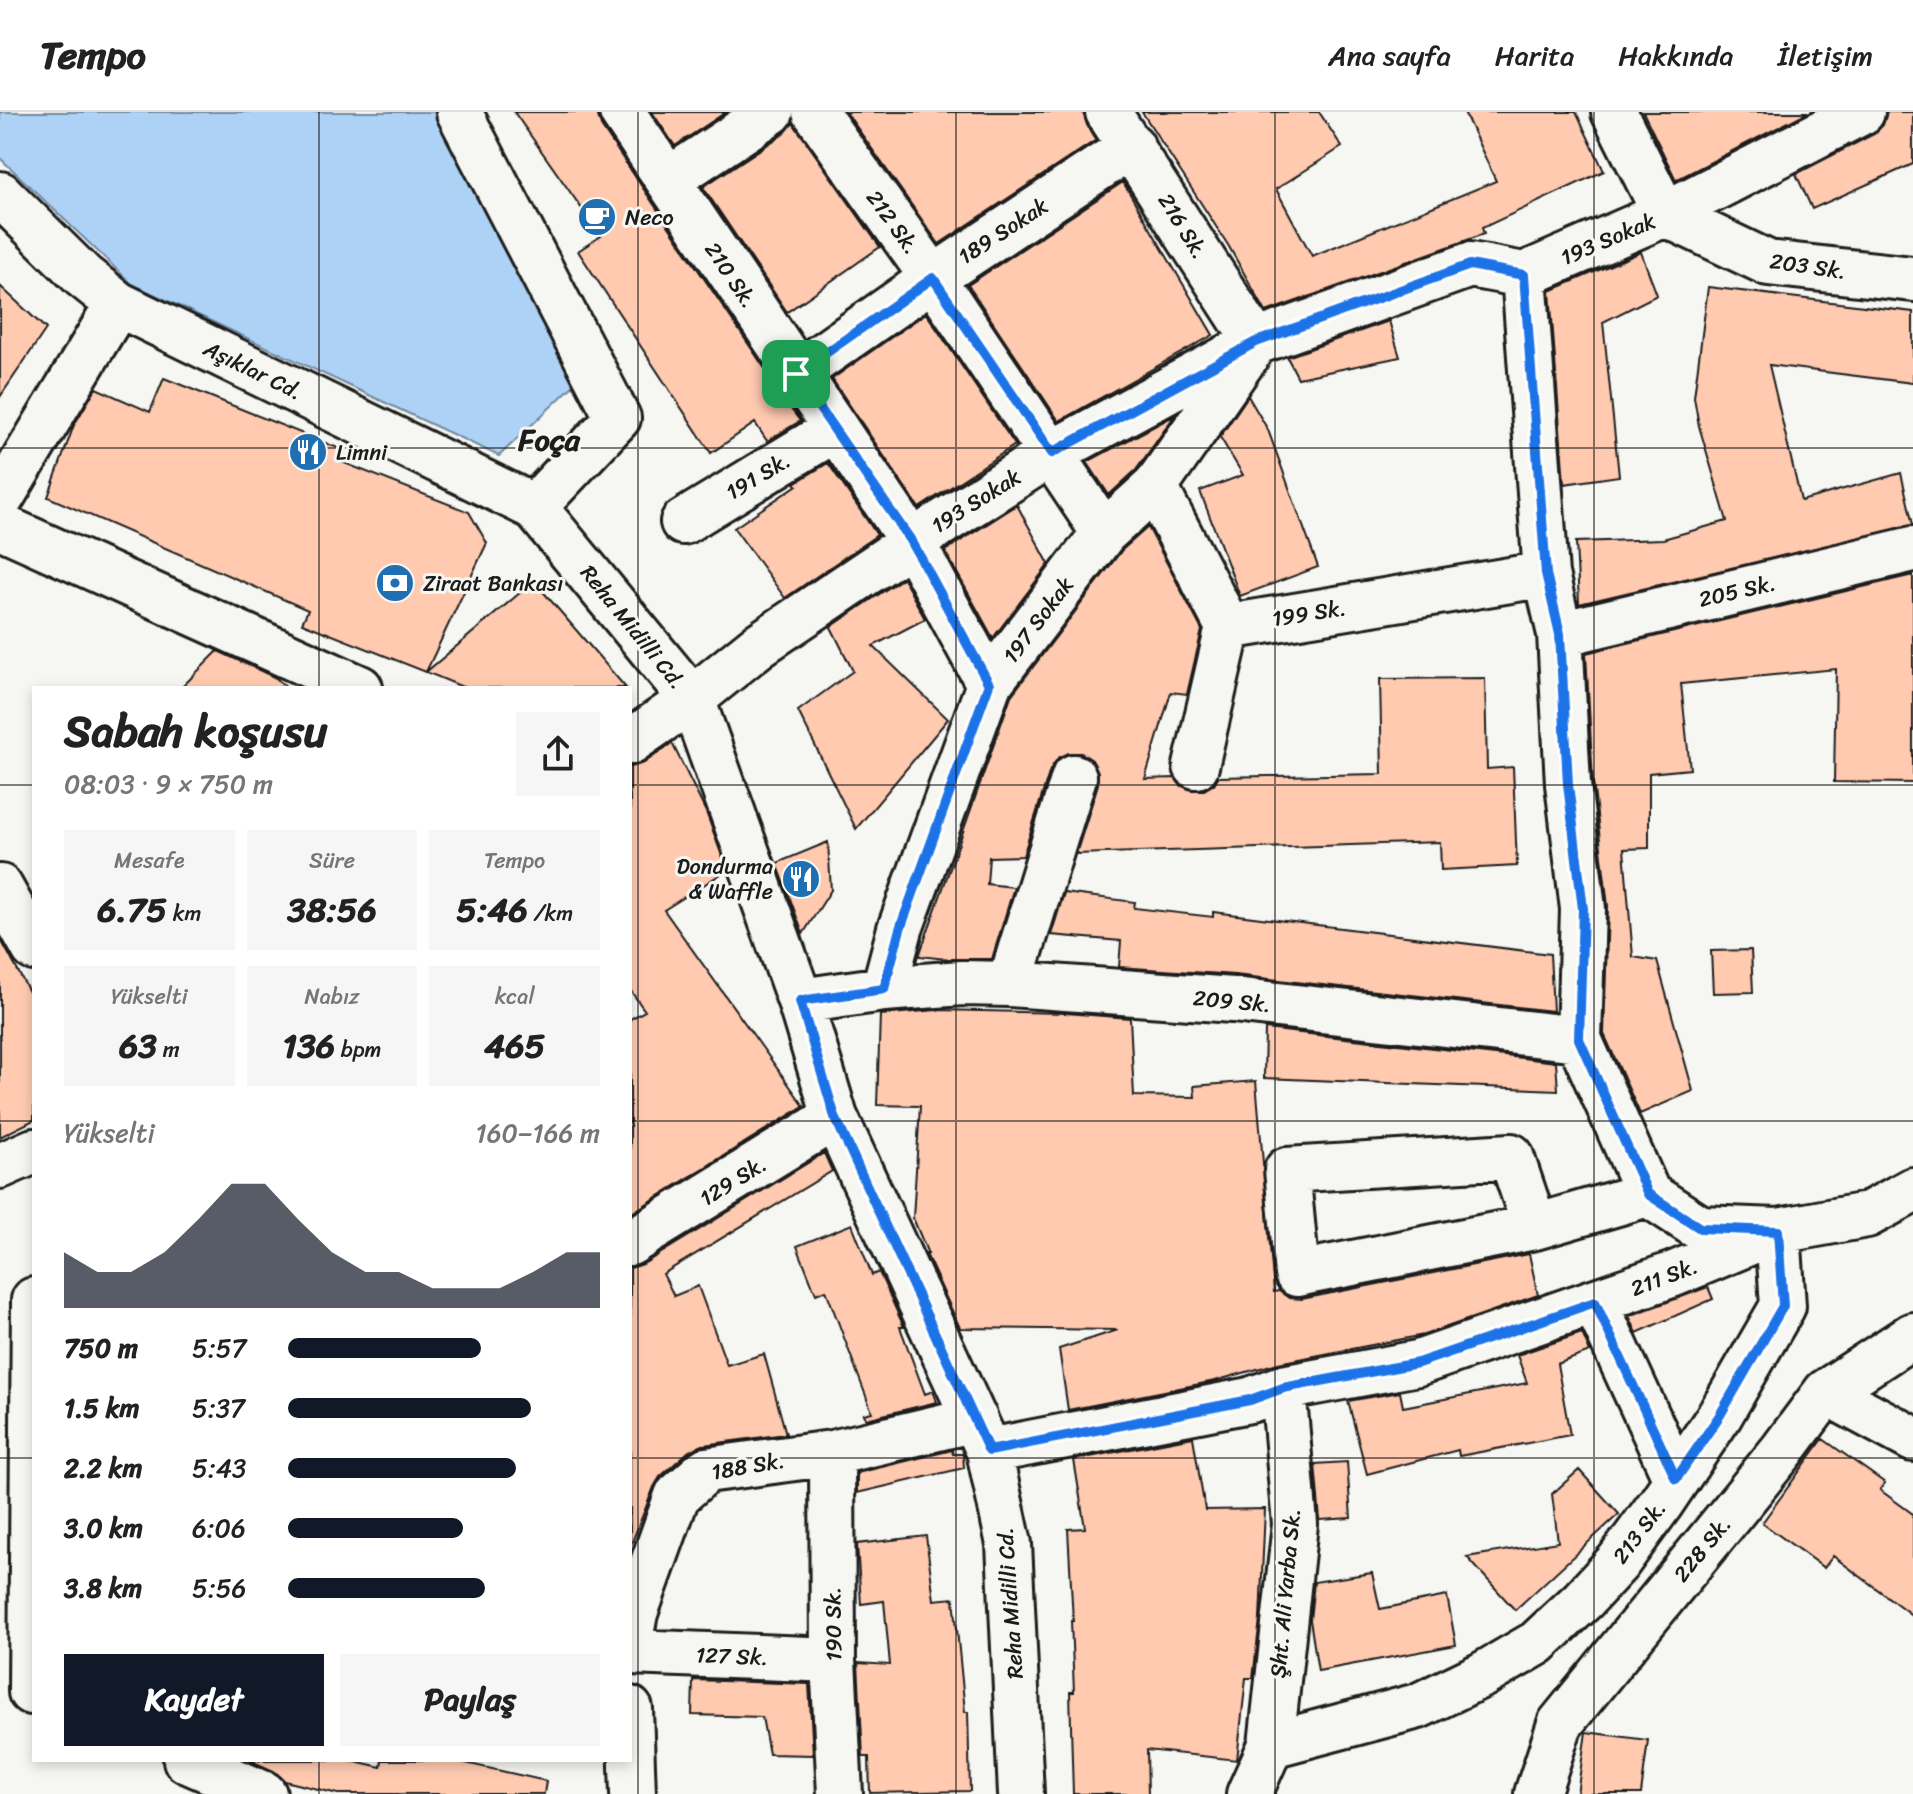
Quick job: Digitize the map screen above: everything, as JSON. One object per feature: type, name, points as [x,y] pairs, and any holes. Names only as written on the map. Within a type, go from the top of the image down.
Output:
[{"type":"street","points":[[459,112],[618,418],[534,507]]},
{"type":"street","name":"210 Sk.","points":[[622,112],[912,542],[989,684]]},
{"type":"street","points":[[668,180],[771,112]]},
{"type":"street","name":"212 Sk.","points":[[815,112],[933,278],[1104,533]]},
{"type":"street","points":[[1614,112],[1665,214]]},
{"type":"street","name":"193 Sokak","points":[[632,741],[692,699],[759,645],[912,542],[1052,453],[1256,342],[1470,265],[1524,275],[1665,214],[1862,112]]},
{"type":"street","name":"189 Sokak","points":[[796,374],[933,278],[1120,122]]},
{"type":"street","name":"216 Sk.","points":[[1120,122],[1256,342]]},
{"type":"street","name":"Aşıklar Cd.","points":[[0,194],[83,276],[118,304],[534,507]]},
{"type":"street","name":"203 Sk.","points":[[1665,214],[1768,263],[1913,279]]},
{"type":"street","points":[[1524,275],[1546,574],[1560,634],[1568,784],[1583,909],[1579,1039],[1648,1194],[1700,1228],[1778,1231],[1867,1215],[1913,1190]]},
{"type":"street","points":[[0,500],[118,304]]},
{"type":"street","name":"197 Sokak","points":[[884,989],[900,929],[989,684],[1104,533],[1155,487],[1256,342]]},
{"type":"street","name":"191 Sk.","points":[[683,522],[834,430]]},
{"type":"street","points":[[1155,487],[1228,627],[1196,766]]},
{"type":"street","name":"Reha Midilli Cd.","points":[[534,507],[692,699],[800,1001],[835,1117],[982,1435],[1009,1544],[1021,1794]]},
{"type":"street","points":[[0,526],[356,686]]},
{"type":"street","name":"205 Sk.","points":[[1560,634],[1913,549]]},
{"type":"street","name":"199 Sk.","points":[[1228,627],[1546,574]]},
{"type":"street","points":[[1010,984],[1074,777]]},
{"type":"street","points":[[0,887],[32,944]]},
{"type":"street","name":"209 Sk.","points":[[800,1001],[884,989],[962,983],[1010,984],[1233,1000],[1579,1039]]},
{"type":"street","name":"129 Sk.","points":[[632,1242],[835,1117]]},
{"type":"street","points":[[0,1166],[32,1152]]},
{"type":"street","points":[[1535,1227],[1511,1156],[1287,1170],[1297,1274],[1535,1227],[1648,1194]]},
{"type":"street","name":"211 Sk.","points":[[982,1435],[1250,1400],[1283,1388],[1418,1363],[1674,1274],[1778,1231]]},
{"type":"street","name":"213 Sk.","points":[[1271,1745],[1418,1706],[1482,1675],[1537,1643],[1583,1600],[1618,1562],[1728,1403],[1783,1306],[1778,1231]]},
{"type":"street","points":[[1595,1302],[1676,1479]]},
{"type":"street","points":[[0,1310],[32,1314]]},
{"type":"street","points":[[1913,1335],[1826,1392],[1913,1439]]},
{"type":"street","points":[[22,1690],[32,1377]]},
{"type":"street","name":"Şht. Ali Yarba Sk.","points":[[1249,1794],[1271,1745],[1295,1524],[1283,1388]]},
{"type":"street","name":"228 Sk.","points":[[1537,1794],[1560,1724],[1782,1451],[1826,1392]]},
{"type":"street","name":"188 Sk.","points":[[632,1629],[677,1496],[706,1470],[982,1435]]},
{"type":"street","name":"190 Sk.","points":[[832,1453],[833,1660],[840,1794]]},
{"type":"street","name":"127 Sk.","points":[[632,1652],[833,1660]]},
{"type":"street","points":[[191,1762],[264,1794]]},
{"type":"street","points":[[632,1762],[633,1794]]},
{"type":"water","points":[[0,112],[434,112],[577,382],[499,456],[132,284],[0,158]]},
{"type":"building","points":[[514,112],[597,112],[601,126],[800,421],[767,441],[755,423],[711,453],[578,251],[601,236]]},
{"type":"building","points":[[652,112],[726,112],[675,146]]},
{"type":"building","points":[[846,112],[1083,112],[1096,140],[939,244]]},
{"type":"building","points":[[1142,112],[1319,112],[1342,147],[1276,189],[1312,256],[1496,181],[1464,112],[1576,112],[1604,171],[1482,228],[1484,234],[1266,312],[1228,245]]},
{"type":"building","points":[[1643,112],[1808,112],[1676,180]]},
{"type":"building","points":[[1887,112],[1913,112],[1913,164],[1812,209],[1796,174],[1874,134],[1883,125]]},
{"type":"building","points":[[793,123],[880,247],[787,312],[703,187],[785,133]]},
{"type":"building","points":[[1123,182],[1213,335],[1059,421],[968,285]]},
{"type":"building","points":[[1641,252],[1657,295],[1603,322],[1619,476],[1564,484],[1550,291]]},
{"type":"building","points":[[0,286],[46,329],[0,397]]},
{"type":"building","points":[[1708,287],[1913,312],[1913,383],[1769,365],[1801,501],[1901,473],[1913,525],[1579,604],[1576,542],[1663,539],[1727,521],[1699,426],[1694,397]]},
{"type":"building","points":[[926,313],[1015,445],[919,508],[832,379]]},
{"type":"building","points":[[1389,321],[1400,357],[1298,378],[1287,357]]},
{"type":"building","points":[[164,378],[343,450],[339,461],[469,512],[487,543],[426,672],[302,623],[308,610],[48,497],[74,425],[96,388],[150,412]]},
{"type":"building","points":[[1248,396],[1268,430],[1318,567],[1240,596],[1200,491],[1243,475],[1220,437]]},
{"type":"building","points":[[1175,415],[1136,470],[1109,495],[1087,462]]},
{"type":"building","points":[[828,463],[877,535],[785,598],[734,528]]},
{"type":"building","points":[[1017,505],[1049,564],[993,638],[945,551]]},
{"type":"building","points":[[1148,527],[1202,630],[1187,694],[1171,692],[1145,779],[1175,778],[1180,785],[1191,790],[1204,790],[1214,784],[1218,777],[1382,774],[1380,679],[1485,678],[1487,769],[1513,767],[1517,866],[1441,870],[1440,842],[1076,854],[1098,784],[1098,772],[1092,760],[1081,753],[1069,753],[1058,758],[1050,770],[1023,856],[989,857],[987,884],[1014,887],[992,959],[919,956],[1011,696],[1122,550]]},
{"type":"building","points":[[1913,575],[1913,783],[1834,782],[1836,669],[1681,684],[1690,769],[1649,773],[1649,848],[1624,849],[1633,957],[1657,961],[1693,1091],[1640,1114],[1604,1034],[1608,906],[1593,782],[1586,653]]},
{"type":"building","points":[[903,578],[925,619],[873,646],[948,719],[856,829],[798,711],[853,671],[831,627]]},
{"type":"building","points":[[534,581],[624,686],[460,686],[426,672]]},
{"type":"building","points":[[218,651],[276,678],[285,686],[183,686]]},
{"type":"building","points":[[672,743],[706,812],[727,870],[664,910],[804,1106],[632,1213],[632,1018],[645,1011],[632,993],[632,766],[644,763]]},
{"type":"building","name":"Dondurma & Waffle","points":[[828,842],[831,890],[803,934],[777,863]]},
{"type":"building","points":[[1064,893],[1135,902],[1134,908],[1213,917],[1213,912],[1550,954],[1553,1011],[1235,975],[1119,967],[1121,941],[1051,935]]},
{"type":"building","points":[[0,938],[32,997],[32,1121],[0,1137]]},
{"type":"building","points":[[1751,950],[1753,992],[1713,993],[1711,951]]},
{"type":"building","points":[[937,1010],[1130,1018],[1134,1096],[1195,1097],[1194,1086],[1256,1081],[1274,1292],[1302,1299],[1529,1254],[1538,1295],[1424,1335],[1278,1363],[1215,1381],[1068,1410],[1059,1349],[1118,1330],[960,1328],[913,1218],[920,1106],[877,1105],[880,1015]]},
{"type":"building","points":[[1265,1029],[1556,1062],[1558,1090],[1264,1078]]},
{"type":"building","points":[[824,1153],[832,1171],[663,1274],[674,1296],[698,1286],[727,1365],[764,1354],[786,1434],[703,1445],[689,1451],[660,1477],[632,1542],[632,1267],[643,1264]]},
{"type":"building","points":[[852,1224],[872,1275],[879,1272],[904,1327],[900,1327],[925,1394],[933,1391],[937,1402],[866,1419],[864,1414],[872,1412],[826,1290],[816,1294],[797,1246]]},
{"type":"building","points":[[1708,1287],[1713,1299],[1637,1333],[1629,1316]]},
{"type":"building","points":[[1582,1333],[1590,1352],[1557,1364],[1570,1435],[1459,1456],[1458,1450],[1367,1474],[1348,1401],[1400,1392],[1403,1407],[1527,1383],[1517,1355]]},
{"type":"building","points":[[1193,1437],[1205,1510],[1265,1509],[1260,1619],[1253,1678],[1246,1678],[1237,1760],[1147,1750],[1148,1794],[1073,1794],[1070,1692],[1074,1692],[1073,1621],[1068,1529],[1085,1528],[1074,1460]]},
{"type":"building","points":[[1823,1439],[1885,1483],[1880,1490],[1913,1514],[1913,1616],[1833,1556],[1824,1568],[1762,1523]]},
{"type":"building","points":[[952,1450],[953,1454],[963,1454],[964,1468],[857,1493],[857,1473]]},
{"type":"building","points":[[1347,1462],[1351,1518],[1320,1520],[1315,1464]]},
{"type":"building","points":[[1579,1470],[1619,1514],[1515,1610],[1467,1557],[1558,1542],[1552,1494]]},
{"type":"building","points":[[926,1536],[934,1600],[954,1598],[965,1712],[968,1712],[970,1791],[870,1793],[869,1757],[863,1757],[858,1663],[890,1665],[884,1601],[861,1604],[857,1544]]},
{"type":"building","points":[[1372,1573],[1380,1609],[1447,1596],[1456,1645],[1318,1671],[1310,1620],[1314,1582]]},
{"type":"building","points":[[693,1680],[809,1684],[813,1755],[769,1754],[762,1717],[692,1715]]},
{"type":"building","points":[[1586,1732],[1648,1740],[1641,1794],[1577,1794]]},
{"type":"building","points":[[254,1762],[359,1762],[381,1767],[382,1762],[461,1762],[546,1781],[544,1794],[338,1794],[285,1781],[274,1771]]},
{"type":"place","name":"Neco","points":[[597,217]]},
{"type":"place","name":"Limni","points":[[308,452]]},
{"type":"place","name":"Ziraat Bankası","points":[[395,583]]},
{"type":"place","name":"Dondurma & Waffle","points":[[801,879]]},
{"type":"district","name":"Foça","points":[[549,440]]},
{"type":"route","points":[[1470,265],[1524,275],[1546,574],[1560,634],[1568,784],[1583,909],[1579,1039],[1648,1194],[1700,1228],[1778,1231],[1783,1306],[1720,1415],[1676,1479],[1595,1302],[1418,1363],[1283,1388],[1250,1400],[989,1451],[835,1117],[800,1001],[884,989],[900,929],[989,684],[912,542],[796,374],[933,278],[1052,453],[1256,342],[1470,265]]}]
